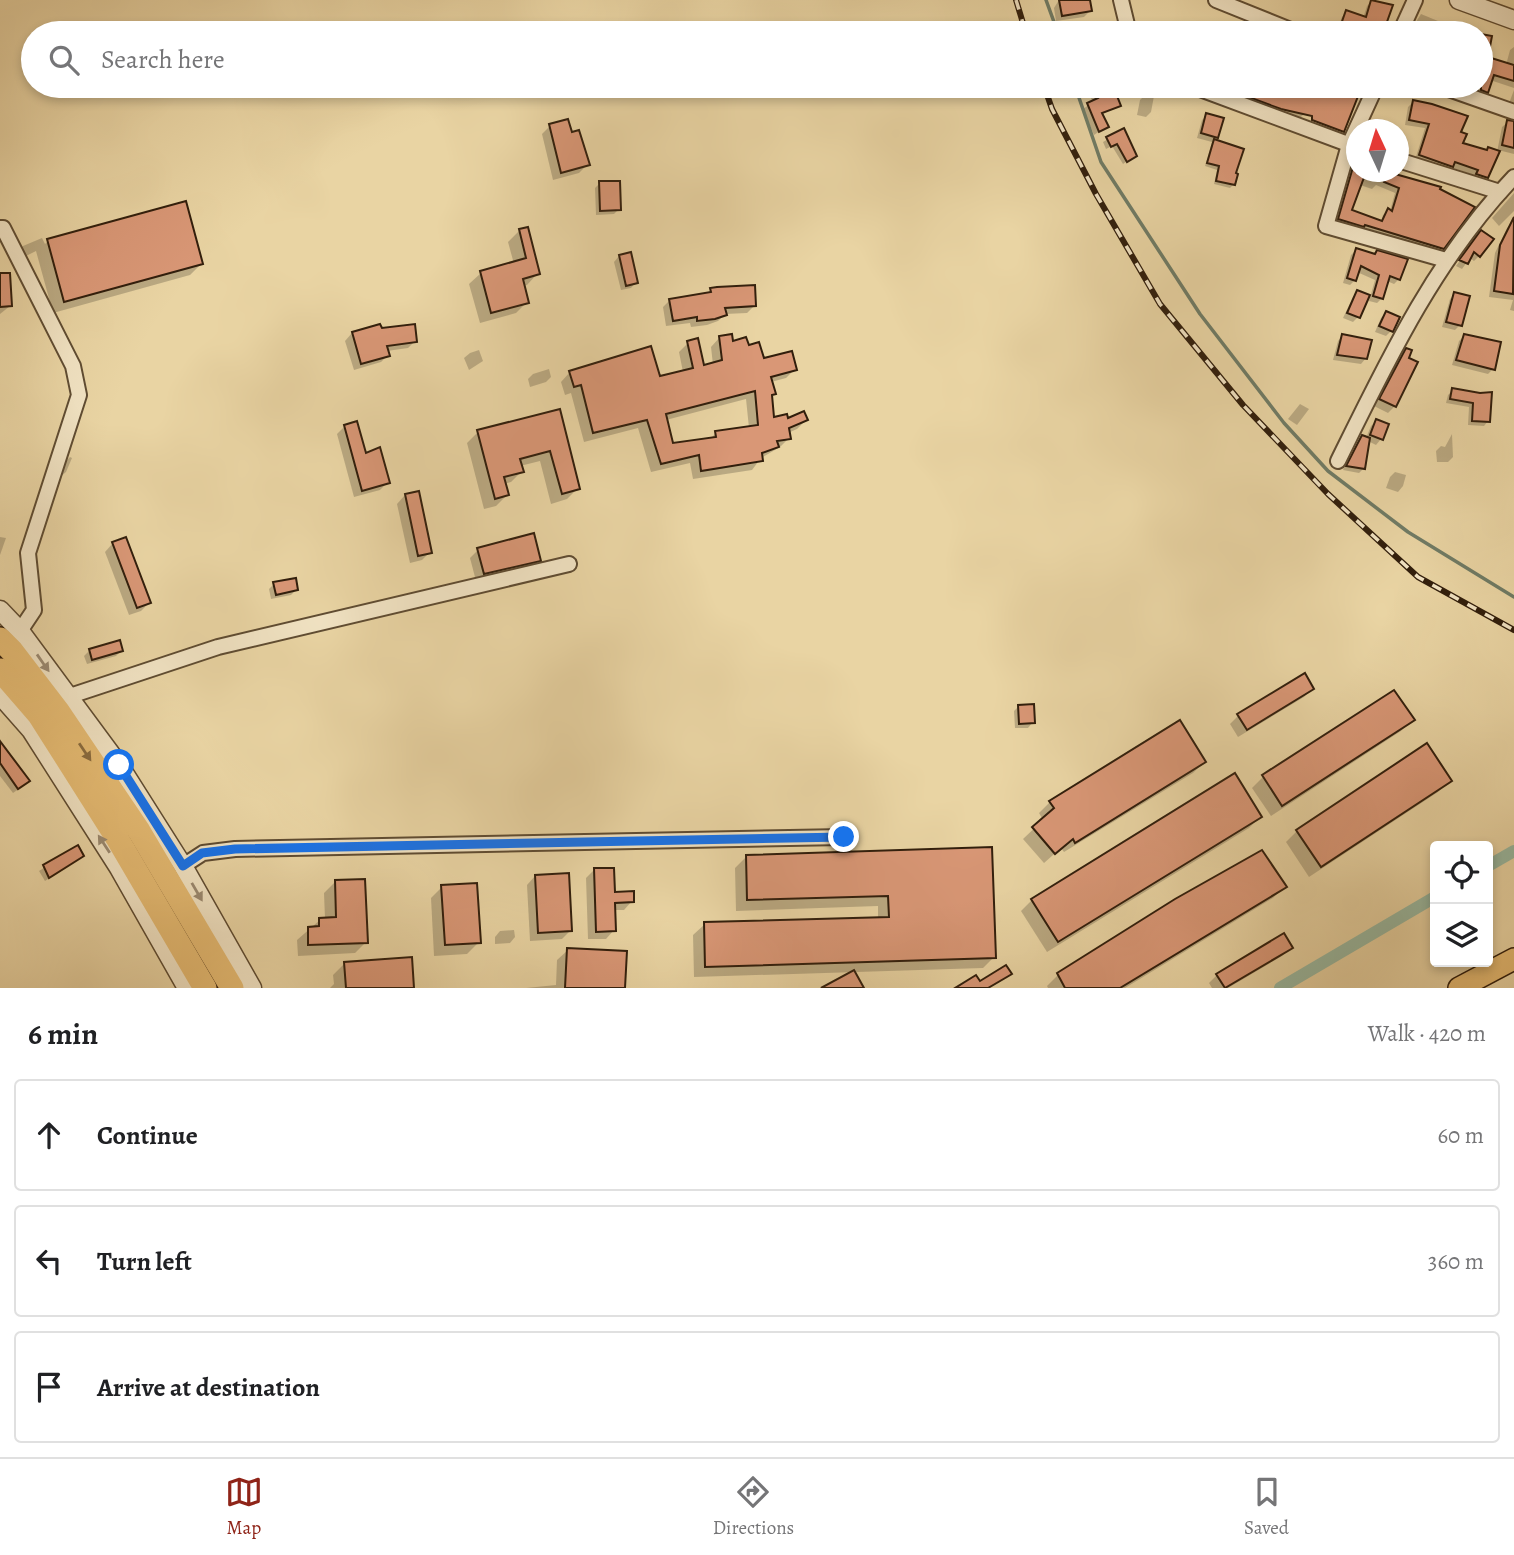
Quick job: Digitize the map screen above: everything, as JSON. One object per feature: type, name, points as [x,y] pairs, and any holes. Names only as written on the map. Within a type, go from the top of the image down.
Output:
[{"type":"highway","points":[[10,635],[12,651],[58,711],[139,831],[226,979]]},
{"type":"highway","points":[[0,670],[39,715],[117,838],[205,988]]},
{"type":"main road","points":[[1460,988],[1514,959]]},
{"type":"street","points":[[1121,0],[1126,21]]},
{"type":"street","points":[[1216,0],[1268,21]]},
{"type":"street","points":[[1405,21],[1415,0]]},
{"type":"street","points":[[1471,2],[1514,20]]},
{"type":"street","points":[[1224,98],[1346,143]]},
{"type":"street","points":[[1363,119],[1371,98]]},
{"type":"street","points":[[1474,98],[1514,112]]},
{"type":"street","points":[[1409,163],[1500,192]]},
{"type":"street","points":[[1346,167],[1326,226],[1447,260]]},
{"type":"street","points":[[1338,461],[1378,380],[1447,260],[1474,220],[1514,177]]},
{"type":"street","points":[[0,228],[3,228],[15,249],[74,366],[79,394],[28,553],[34,610],[10,635]]},
{"type":"street","points":[[67,697],[218,647],[569,564]]},
{"type":"street","points":[[0,610],[10,635],[67,697],[119,765],[183,866],[252,988]]},
{"type":"street","points":[[0,695],[31,730],[112,856],[187,988]]},
{"type":"street","points":[[183,866],[202,853],[235,849],[844,837]]},
{"type":"building","points":[[1059,0],[1090,0],[1092,11],[1062,16]]},
{"type":"building","points":[[1371,0],[1393,5],[1387,21],[1342,21],[1346,10],[1366,17]]},
{"type":"building","points":[[1493,59],[1514,65],[1514,81],[1494,75],[1493,78]]},
{"type":"building","points":[[1098,98],[1118,98],[1121,106],[1102,113],[1109,127],[1099,132],[1087,103]]},
{"type":"building","points":[[1251,98],[1357,98],[1349,119],[1346,119],[1344,132],[1312,120],[1312,116]]},
{"type":"building","points":[[1413,100],[1468,116],[1461,132],[1467,134],[1463,143],[1500,151],[1488,178],[1476,174],[1478,170],[1455,162],[1453,167],[1419,155],[1429,124],[1409,120]]},
{"type":"building","points":[[1206,113],[1224,118],[1218,138],[1201,133]]},
{"type":"building","points":[[568,119],[572,132],[579,130],[590,165],[561,173],[549,124]]},
{"type":"building","points":[[1507,120],[1514,121],[1514,148],[1502,145]]},
{"type":"building","points":[[1124,128],[1137,156],[1127,162],[1117,144],[1111,147],[1106,137]]},
{"type":"building","points":[[1214,139],[1244,149],[1235,185],[1216,181],[1219,166],[1207,163]]},
{"type":"building","points":[[1409,178],[1441,187],[1440,189],[1475,207],[1444,249],[1338,219],[1349,182],[1362,182],[1352,210],[1382,221],[1388,208],[1392,211],[1399,188],[1384,182],[1409,182]]},
{"type":"building","points":[[599,181],[620,181],[621,210],[600,211]]},
{"type":"building","points":[[186,201],[203,264],[64,302],[47,239]]},
{"type":"building","points":[[1514,217],[1513,294],[1494,291],[1500,245]]},
{"type":"building","points":[[528,227],[540,274],[523,279],[529,303],[491,313],[480,271],[526,258],[519,229]]},
{"type":"building","points":[[1481,230],[1494,239],[1480,257],[1474,252],[1468,264],[1459,260]]},
{"type":"building","points":[[1356,248],[1375,254],[1377,250],[1408,259],[1400,280],[1390,276],[1383,299],[1373,296],[1379,275],[1361,266],[1356,281],[1347,278]]},
{"type":"building","points":[[631,252],[638,283],[626,286],[619,255]]},
{"type":"building","points":[[0,273],[10,273],[12,306],[0,307]]},
{"type":"building","points":[[755,285],[756,306],[725,308],[727,315],[715,319],[697,321],[697,317],[673,321],[669,299],[711,292],[710,288]]},
{"type":"building","points":[[1357,290],[1370,295],[1360,318],[1347,313]]},
{"type":"building","points":[[1454,292],[1470,296],[1462,326],[1446,322]]},
{"type":"building","points":[[1386,311],[1400,317],[1393,332],[1379,326]]},
{"type":"building","points":[[380,324],[382,328],[415,324],[417,342],[387,346],[390,356],[361,364],[352,332]]},
{"type":"building","points":[[732,334],[733,341],[746,337],[749,345],[759,342],[764,358],[792,351],[797,370],[771,377],[776,394],[772,395],[774,417],[787,414],[788,418],[804,411],[808,420],[789,428],[791,439],[777,441],[779,447],[762,453],[763,461],[701,471],[699,455],[661,464],[647,420],[593,433],[581,385],[574,387],[569,371],[651,346],[660,376],[693,368],[687,341],[698,338],[704,365],[722,360],[719,336]],"holes":[[[755,391],[758,425],[715,431],[716,437],[673,443],[666,414]]]},
{"type":"building","points":[[1342,334],[1372,340],[1367,359],[1337,355]]},
{"type":"building","points":[[1464,334],[1501,342],[1495,370],[1456,360]]},
{"type":"building","points":[[1406,348],[1412,350],[1409,358],[1418,362],[1396,407],[1379,399]]},
{"type":"building","points":[[1452,388],[1480,393],[1492,392],[1490,422],[1472,421],[1473,403],[1450,399]]},
{"type":"building","points":[[560,409],[580,489],[562,494],[550,451],[520,459],[524,472],[504,477],[509,495],[495,499],[477,430]]},
{"type":"building","points":[[1376,419],[1389,424],[1383,440],[1370,435]]},
{"type":"building","points":[[357,421],[366,453],[380,447],[390,483],[362,491],[344,425]]},
{"type":"building","points":[[1362,435],[1370,438],[1365,469],[1346,466]]},
{"type":"building","points":[[419,491],[432,553],[418,556],[405,494]]},
{"type":"building","points":[[534,533],[541,561],[484,574],[477,548]]},
{"type":"building","points":[[126,537],[151,603],[137,608],[112,542]]},
{"type":"building","points":[[296,578],[298,590],[276,595],[273,582]]},
{"type":"building","points":[[120,640],[123,651],[92,660],[89,649]]},
{"type":"building","points":[[1305,673],[1314,689],[1247,730],[1237,714]]},
{"type":"building","points":[[1394,690],[1415,720],[1282,806],[1262,775]]},
{"type":"building","points":[[1034,704],[1035,723],[1019,724],[1018,705]]},
{"type":"building","points":[[1180,720],[1206,762],[1075,843],[1073,839],[1055,854],[1032,827],[1054,808],[1049,801]]},
{"type":"building","points":[[0,741],[30,781],[18,789],[0,763]]},
{"type":"building","points":[[1427,743],[1452,781],[1321,867],[1296,830]]},
{"type":"building","points":[[1235,773],[1262,817],[1058,942],[1031,899]]},
{"type":"building","points":[[78,845],[84,856],[49,878],[43,865]]},
{"type":"building","points":[[992,847],[996,958],[705,967],[704,922],[889,917],[888,896],[747,900],[746,855]]},
{"type":"building","points":[[1262,850],[1287,887],[1120,988],[1065,988],[1057,973],[1175,899]]},
{"type":"building","points":[[594,868],[614,868],[615,892],[634,891],[634,902],[615,903],[616,931],[596,932]]},
{"type":"building","points":[[569,873],[572,931],[538,933],[535,875]]},
{"type":"building","points":[[365,879],[368,943],[308,945],[308,927],[319,926],[319,918],[336,917],[335,880]]},
{"type":"building","points":[[477,883],[481,943],[445,945],[441,885]]},
{"type":"building","points":[[1284,933],[1293,948],[1225,988],[1216,974]]},
{"type":"building","points":[[567,948],[627,951],[625,988],[565,988]]},
{"type":"building","points":[[412,957],[414,988],[346,988],[344,962]]},
{"type":"building","points":[[1006,965],[1012,974],[988,988],[955,988],[976,975],[980,981]]},
{"type":"building","points":[[854,970],[864,988],[821,988]]},
{"type":"waterway","points":[[1046,0],[1054,21]]},
{"type":"waterway","points":[[1079,98],[1101,162],[1200,314],[1284,423],[1328,471],[1408,532],[1514,597]]},
{"type":"waterway","points":[[1493,863],[1514,851]]},
{"type":"waterway","points":[[1280,988],[1430,900]]},
{"type":"railway","points":[[1016,0],[1022,21]]},
{"type":"railway","points":[[1048,98],[1096,194],[1160,304],[1243,405],[1328,494],[1418,577],[1514,630]]},
{"type":"route","points":[[119,765],[183,866],[202,853],[235,849],[844,837]]}]
